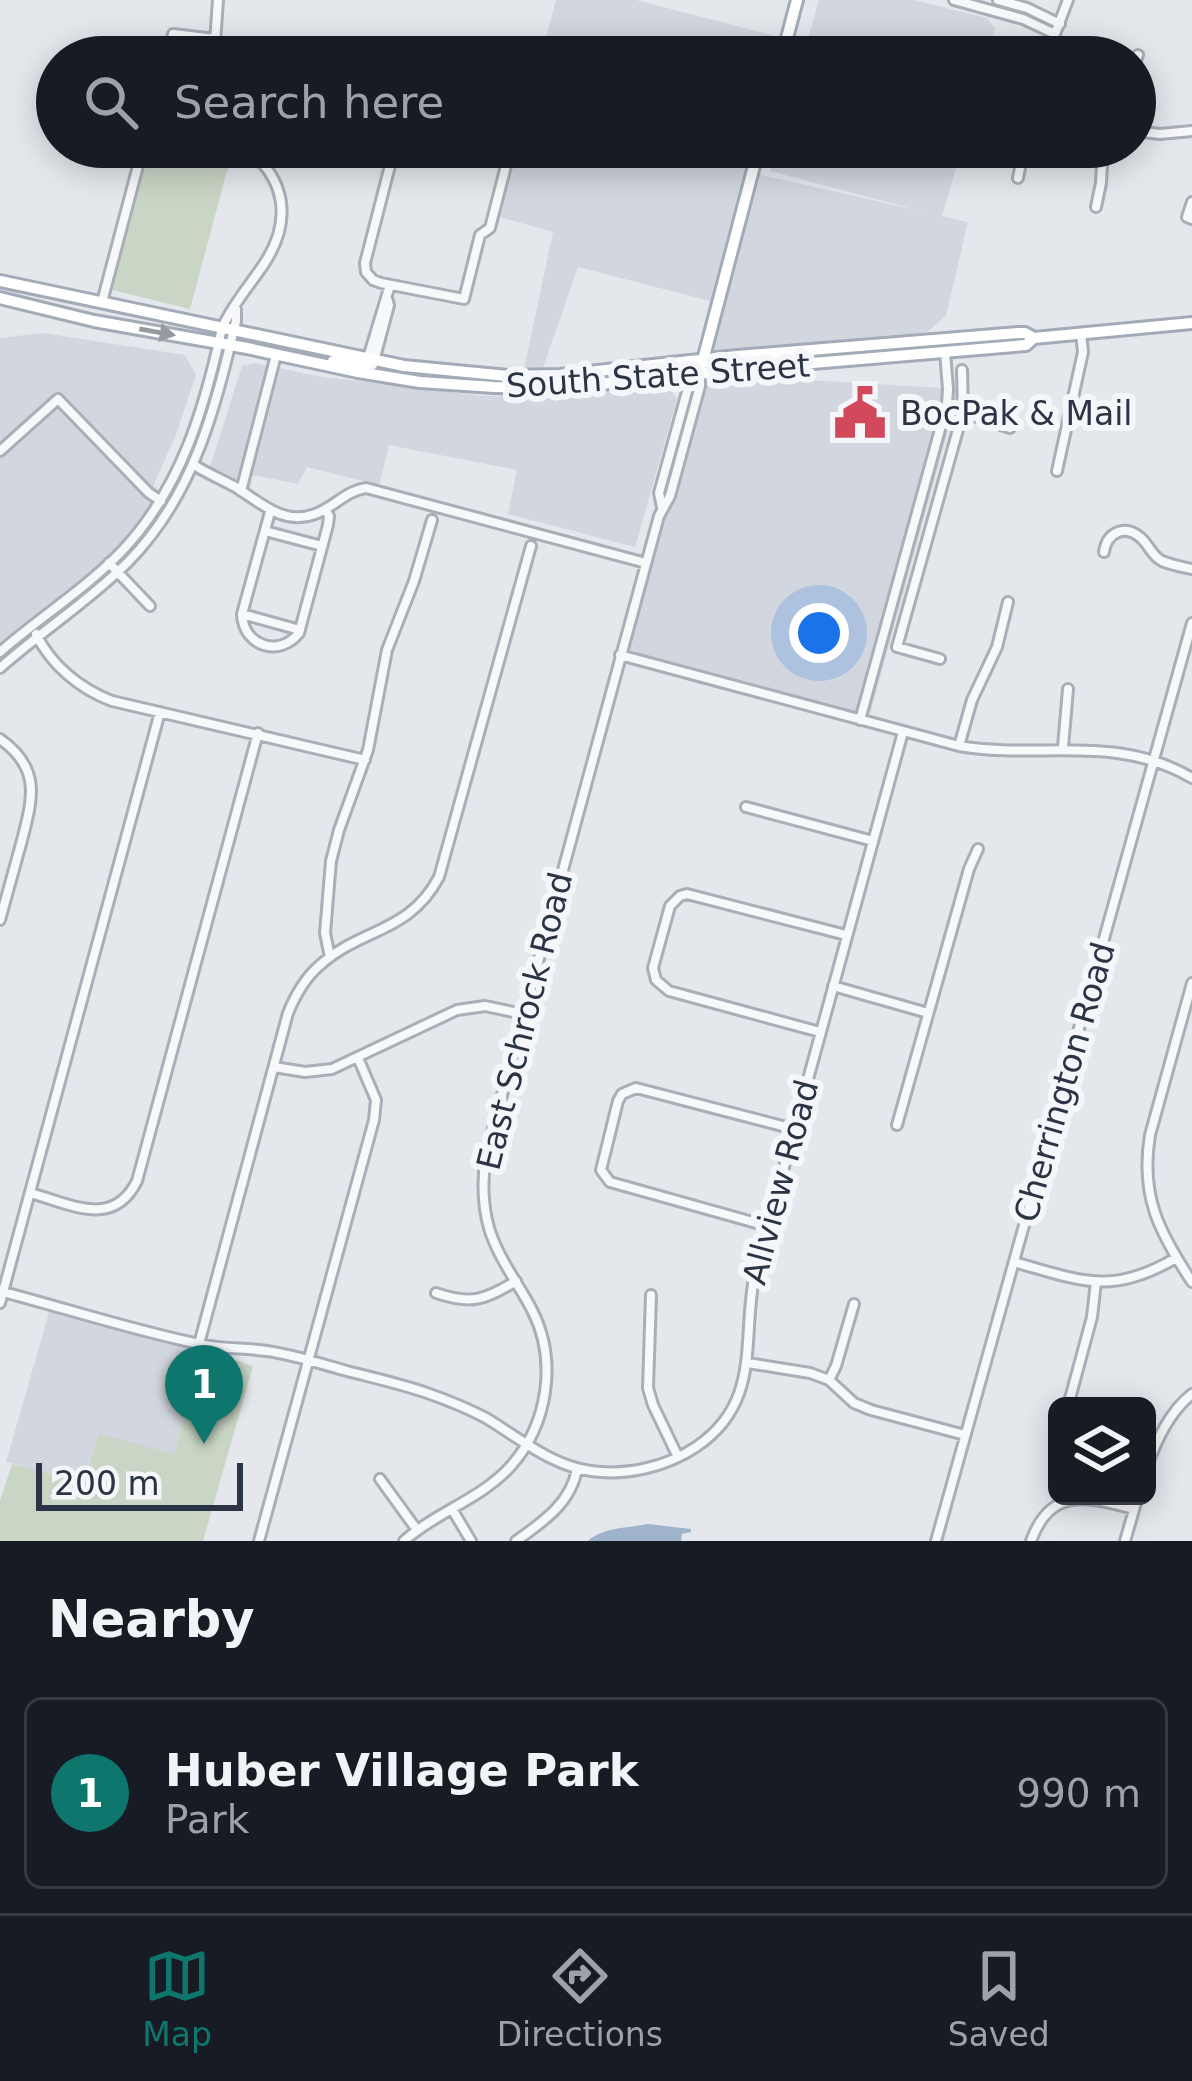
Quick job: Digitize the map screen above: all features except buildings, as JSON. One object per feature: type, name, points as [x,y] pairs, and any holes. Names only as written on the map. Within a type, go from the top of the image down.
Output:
[{"type":"main road","points":[[788,36],[797,0]]},
{"type":"main road","points":[[701,366],[753,168]]},
{"type":"main road","name":"South State Street","points":[[0,281],[228,329],[425,382],[537,382],[588,378],[609,371],[861,359],[988,343],[1004,334],[1192,323]]},
{"type":"main road","name":"South State Street","points":[[0,298],[314,363],[441,371],[574,387],[802,352],[1026,345],[1029,335]]},
{"type":"main road","points":[[401,379],[408,372],[441,371]]},
{"type":"street","points":[[215,36],[218,0]]},
{"type":"street","points":[[954,0],[1055,34],[1068,0]]},
{"type":"street","points":[[998,0],[1060,24]]},
{"type":"street","points":[[1156,134],[1192,131]]},
{"type":"street","points":[[101,304],[137,168]]},
{"type":"street","points":[[0,668],[117,572],[162,521],[194,465],[207,433],[228,329],[244,291],[271,253],[280,222],[281,205],[269,168]]},
{"type":"street","points":[[395,168],[365,268],[369,277],[464,298],[480,235],[490,228],[505,168]]},
{"type":"street","points":[[1018,178],[1020,168]]},
{"type":"street","points":[[1096,207],[1101,168]]},
{"type":"street","points":[[1192,202],[1187,218],[1192,219]]},
{"type":"street","points":[[369,366],[390,285]]},
{"type":"street","points":[[1057,470],[1083,352],[1082,333]]},
{"type":"street","points":[[0,652],[137,534],[178,473],[225,344]]},
{"type":"street","points":[[860,720],[946,404],[944,346]]},
{"type":"street","points":[[241,490],[276,355]]},
{"type":"street","name":"East Schrock Road","points":[[404,1541],[497,1479],[527,1444],[541,1412],[547,1364],[535,1316],[490,1230],[482,1184],[523,1014],[662,508],[659,493],[688,388],[701,366]]},
{"type":"street","points":[[940,659],[897,647],[962,412],[962,370]]},
{"type":"street","points":[[0,452],[58,398],[161,501]]},
{"type":"street","points":[[962,412],[1010,428]]},
{"type":"street","points":[[194,465],[270,512],[304,517],[350,492],[376,489],[646,563]]},
{"type":"street","points":[[270,512],[242,614],[244,632],[265,645],[282,646],[292,642],[300,629],[329,516],[325,509]]},
{"type":"street","points":[[330,957],[325,933],[331,861],[365,760],[387,650],[432,520]]},
{"type":"street","points":[[265,531],[322,547]]},
{"type":"street","points":[[1104,552],[1110,536],[1126,532],[1141,538],[1163,562],[1192,569]]},
{"type":"street","points":[[199,1344],[295,997],[330,957],[405,918],[439,877],[532,546]]},
{"type":"street","points":[[110,562],[150,606]]},
{"type":"street","points":[[959,746],[972,700],[997,646],[1008,602]]},
{"type":"street","points":[[242,614],[300,629]]},
{"type":"street","name":"Cherrington Road","points":[[936,1541],[1192,623]]},
{"type":"street","points":[[29,627],[75,682],[93,694],[365,760]]},
{"type":"street","points":[[620,656],[959,746],[1102,750],[1170,765],[1192,778]]},
{"type":"street","points":[[1063,748],[1068,689]]},
{"type":"street","points":[[0,1304],[160,712]]},
{"type":"street","name":"Allview Road","points":[[2,1291],[199,1344],[269,1351],[423,1391],[456,1403],[557,1462],[578,1469],[646,1468],[707,1439],[726,1418],[744,1381],[749,1298],[903,732]]},
{"type":"street","points":[[30,1193],[107,1209],[129,1197],[258,733]]},
{"type":"street","points":[[0,739],[25,765],[32,793],[0,920]]},
{"type":"street","points":[[746,807],[873,841]]},
{"type":"street","points":[[897,1124],[978,849]]},
{"type":"street","points":[[820,1032],[668,991],[656,980],[653,968],[670,906],[680,896],[694,893],[847,935]]},
{"type":"street","points":[[1192,983],[1147,1158],[1153,1212],[1192,1282]]},
{"type":"street","points":[[833,986],[928,1013]]},
{"type":"street","points":[[274,1066],[305,1072],[332,1069],[457,1010],[485,1006],[523,1014]]},
{"type":"street","points":[[259,1541],[376,1110],[358,1058]]},
{"type":"street","points":[[767,1226],[610,1182],[601,1170],[609,1132],[622,1094],[637,1088],[794,1129]]},
{"type":"street","points":[[1014,1262],[1074,1279],[1110,1283],[1138,1278],[1176,1258]]},
{"type":"street","points":[[436,1293],[466,1301],[516,1280]]},
{"type":"street","points":[[1070,1397],[1092,1317],[1096,1282]]},
{"type":"street","points":[[651,1295],[648,1388],[678,1456]]},
{"type":"street","points":[[829,1380],[854,1304]]},
{"type":"street","points":[[748,1363],[809,1372],[829,1380],[854,1403],[871,1411],[965,1435]]},
{"type":"street","points":[[1156,1441],[1192,1394]]},
{"type":"street","points":[[516,1541],[569,1495],[578,1469]]},
{"type":"street","points":[[380,1479],[417,1530]]},
{"type":"street","points":[[1031,1541],[1057,1505]]},
{"type":"street","points":[[1117,1505],[1134,1509]]},
{"type":"street","points":[[1125,1541],[1135,1505]]},
{"type":"street","points":[[452,1509],[471,1541]]},
{"type":"shaded area","points":[[556,0],[636,0],[775,36],[547,36]]},
{"type":"shaded area","points":[[819,0],[914,0],[987,18],[995,29],[993,36],[809,36]]},
{"type":"shaded area","points":[[510,168],[754,168],[753,173],[925,212],[770,171],[956,168],[942,216],[968,222],[946,316],[898,356],[712,374],[957,389],[868,722],[620,655],[718,303],[578,267],[536,388],[520,388],[553,232],[497,216]]},
{"type":"shaded area","points":[[43,333],[185,355],[196,375],[153,486],[166,495],[117,556],[0,652],[0,338]]},
{"type":"shaded area","points":[[254,363],[323,377],[484,396],[668,386],[677,399],[635,547],[508,514],[517,470],[389,445],[379,485],[307,467],[298,484],[253,475],[250,489],[210,467],[242,366]]},
{"type":"shaded area","points":[[50,1309],[204,1349],[174,1454],[85,1484],[6,1462]]},
{"type":"green space","points":[[144,168],[228,168],[190,309],[112,290]]},
{"type":"green space","points":[[204,1349],[253,1366],[203,1541],[0,1541],[0,1501],[12,1464],[84,1483],[99,1434],[174,1454]]},
{"type":"water","points":[[648,1524],[691,1532],[682,1534],[681,1541],[588,1541],[609,1531]]},
{"type":"place","name":"BocPak & Mail","points":[[860,413]]},
{"type":"place","name":"Huber Village Park","points":[[204,1444]]}]
